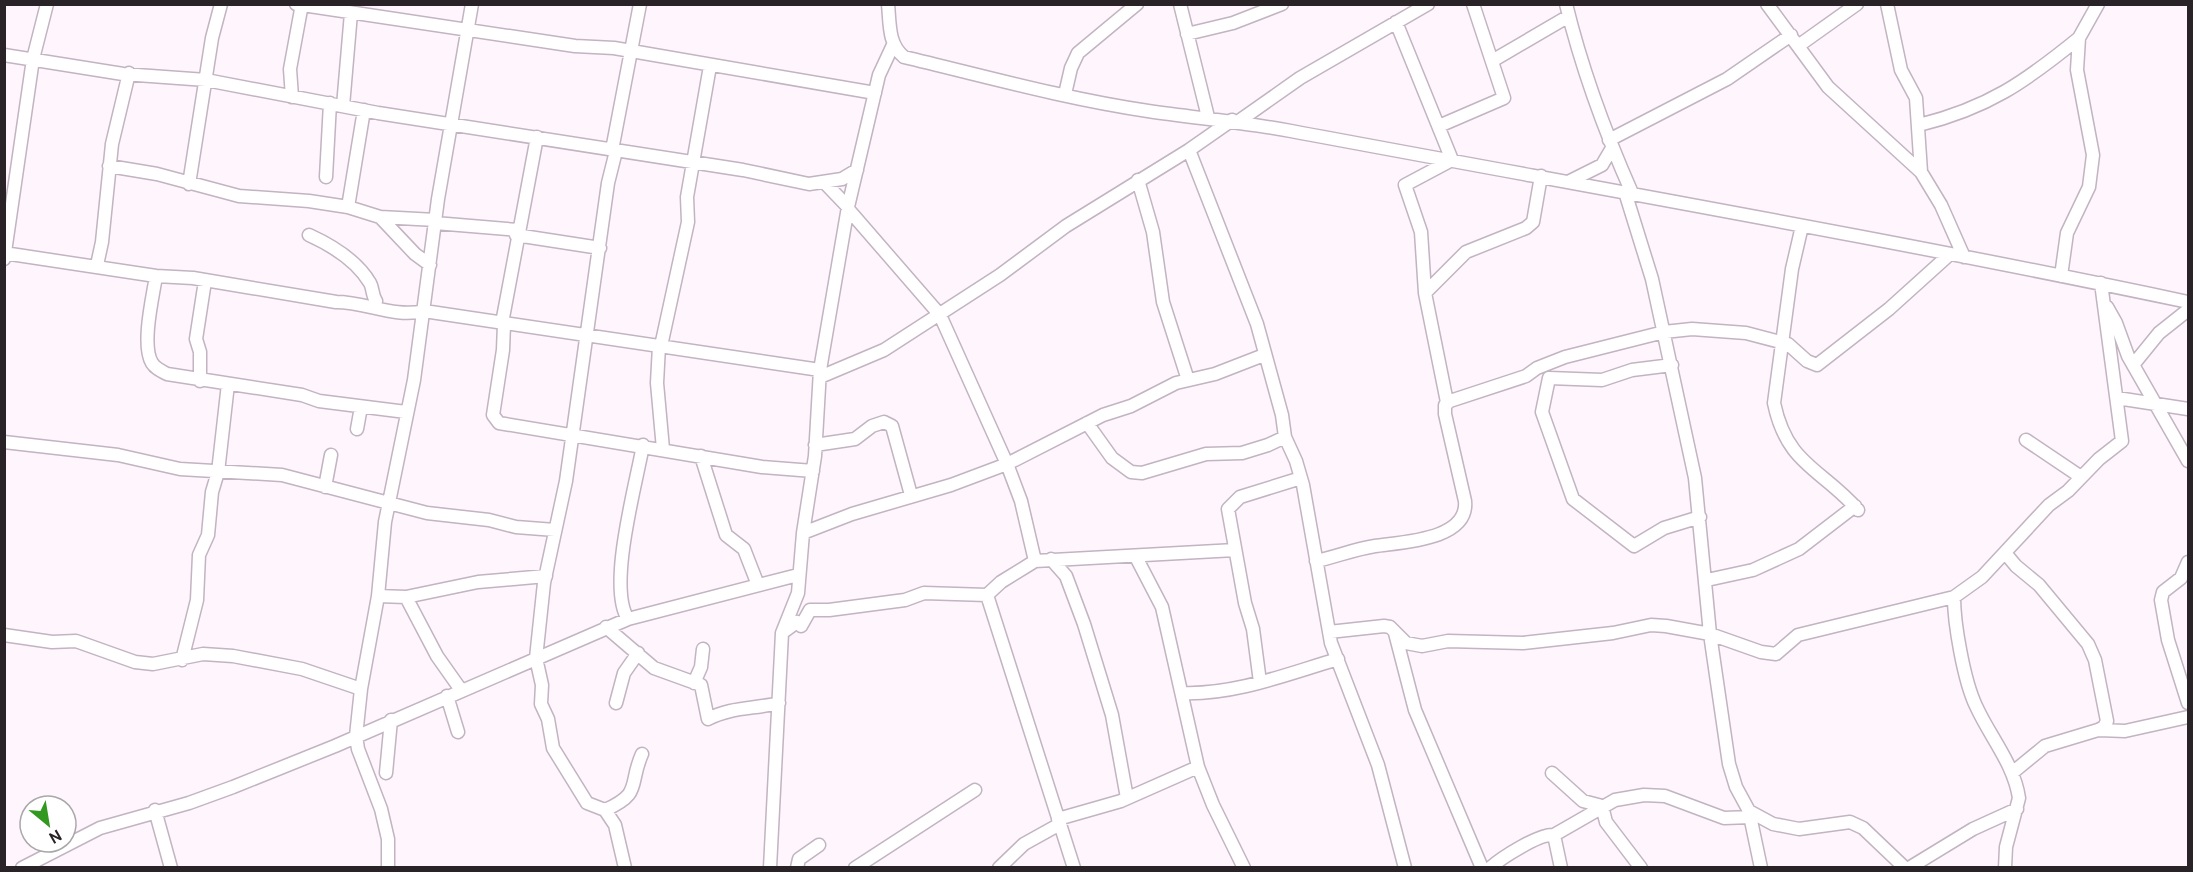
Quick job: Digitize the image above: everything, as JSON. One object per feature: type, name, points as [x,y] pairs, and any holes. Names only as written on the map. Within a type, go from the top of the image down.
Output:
[{"type":"street","points":[[189,184],[212,39],[221,4]]},
{"type":"street","points":[[383,18],[386,4]]},
{"type":"street","points":[[388,867],[388,839],[381,809],[358,749],[361,689],[378,596],[389,501],[414,380],[436,222],[472,4]]},
{"type":"street","points":[[625,867],[615,825],[605,810],[587,803],[553,748],[548,719],[541,704],[542,685],[536,658],[546,576],[566,481],[570,435],[608,183],[640,4]]},
{"type":"street","points":[[773,865],[782,633],[798,593],[802,533],[813,471],[820,373],[848,208],[879,75],[893,45],[888,4]]},
{"type":"street","points":[[1065,94],[1071,68],[1078,53],[1137,4]]},
{"type":"street","points":[[1180,4],[1208,117]]},
{"type":"street","points":[[1187,34],[1233,23],[1282,4]]},
{"type":"street","points":[[47,5],[33,59],[5,255],[97,265],[156,276],[205,280],[374,307],[395,313],[424,311],[660,346],[820,373],[884,350],[940,315],[1029,255],[1066,226],[1138,180],[1300,78],[1428,4]]},
{"type":"street","points":[[1439,126],[1504,98],[1473,4]]},
{"type":"street","points":[[1767,4],[1828,87],[1921,172],[1941,205],[1964,257]]},
{"type":"street","points":[[1798,46],[1857,4]]},
{"type":"street","points":[[1887,4],[1901,70],[1916,98],[1921,172]]},
{"type":"street","points":[[292,97],[290,69],[300,5],[469,31],[631,52],[875,93]]},
{"type":"street","points":[[2061,276],[2067,233],[2089,187],[2093,155],[2077,70],[2079,38],[2095,6]]},
{"type":"street","points":[[1492,61],[1568,10],[1610,144],[1628,193],[1652,279],[1672,365],[1700,517],[1710,634],[1729,764],[1740,797],[1750,814],[1761,867]]},
{"type":"street","points":[[343,105],[351,13]]},
{"type":"street","points":[[1396,22],[1452,160]]},
{"type":"street","points":[[1570,181],[1602,165],[1610,144],[1718,84],[1791,35]]},
{"type":"street","points":[[1919,125],[1970,110],[1995,99],[2079,38]]},
{"type":"street","points":[[893,45],[904,57],[1146,111],[1235,121],[1383,150],[1570,181],[2101,283],[2188,302]]},
{"type":"street","points":[[4,55],[129,73],[206,80],[364,110],[695,163],[809,184],[842,179],[857,170]]},
{"type":"street","points":[[663,449],[657,383],[660,346],[688,222],[687,197],[695,163],[699,125],[710,66]]},
{"type":"street","points":[[97,265],[109,166],[129,73]]},
{"type":"street","points":[[326,177],[330,103]]},
{"type":"street","points":[[348,207],[364,110]]},
{"type":"street","points":[[537,137],[517,233],[503,324],[494,420],[499,423],[643,445],[762,467],[813,471]]},
{"type":"street","points":[[1189,150],[1257,324],[1282,415],[1285,437],[1301,478],[1329,632],[1378,765],[1405,867]]},
{"type":"street","points":[[1316,561],[1373,546],[1419,541],[1440,533],[1462,518],[1466,510],[1448,432],[1445,405],[1447,402],[1425,293],[1421,232],[1405,185],[1452,160]]},
{"type":"street","points":[[109,166],[157,174],[239,196],[348,207],[380,217],[517,233],[600,248]]},
{"type":"street","points":[[1425,293],[1466,252],[1526,228],[1533,222],[1541,176]]},
{"type":"street","points":[[1138,180],[1153,232],[1163,302],[1188,380]]},
{"type":"street","points":[[825,183],[940,315],[1007,464],[1021,501],[1035,561]]},
{"type":"street","points":[[380,217],[415,254],[430,265]]},
{"type":"street","points":[[1707,580],[1753,570],[1799,549],[1856,508],[1844,494],[1797,457],[1782,430],[1774,404],[1781,342],[1802,226]]},
{"type":"street","points":[[309,235],[337,248],[370,284],[376,301],[374,307]]},
{"type":"street","points":[[1447,402],[1526,376],[1537,368],[1565,357],[1664,332],[1709,329],[1746,333],[1788,344],[1807,361],[1817,366],[1889,309],[1950,254]]},
{"type":"street","points":[[156,276],[149,327],[150,359],[152,364],[167,374],[361,407],[406,412]]},
{"type":"street","points":[[200,381],[200,352],[196,339],[205,280]]},
{"type":"street","points":[[1329,632],[1384,626],[1406,643],[1422,646],[1448,641],[1523,643],[1613,633],[1651,626],[1710,634],[1761,652],[1776,654],[1798,635],[1954,597],[1982,577],[2006,554],[2036,518],[2068,492],[2081,477],[2122,441],[2117,398],[2112,381],[2101,283]]},
{"type":"street","points":[[2105,305],[2116,323],[2122,345],[2188,461]]},
{"type":"street","points":[[2133,365],[2159,333],[2188,310]]},
{"type":"street","points":[[802,533],[911,495],[951,485],[1007,464],[1087,423],[1188,380],[1215,374],[1264,355]]},
{"type":"street","points":[[1672,365],[1632,370],[1602,380],[1549,378],[1542,412],[1573,499],[1634,546],[1664,528],[1700,517]]},
{"type":"street","points":[[182,660],[197,600],[199,555],[208,535],[212,492],[219,471],[228,384]]},
{"type":"street","points":[[2117,398],[2188,409]]},
{"type":"street","points":[[357,429],[361,407]]},
{"type":"street","points":[[815,445],[855,439],[872,426],[884,422],[891,426],[911,495]]},
{"type":"street","points":[[1087,423],[1112,458],[1131,472],[1142,473],[1206,454],[1242,453],[1285,437]]},
{"type":"street","points":[[2026,440],[2081,477]]},
{"type":"street","points":[[4,442],[64,447],[118,455],[180,469],[282,475],[389,501],[401,508],[489,520],[516,527],[555,530]]},
{"type":"street","points":[[628,619],[621,609],[619,582],[643,445]]},
{"type":"street","points":[[325,487],[331,455]]},
{"type":"street","points":[[701,456],[726,535],[744,549],[758,585]]},
{"type":"street","points":[[1260,682],[1253,629],[1228,519],[1230,504],[1255,491],[1301,478]]},
{"type":"street","points":[[782,633],[796,622],[801,626],[810,610],[830,610],[905,600],[924,593],[987,596],[1001,582],[1035,561],[1235,550]]},
{"type":"street","points":[[2006,554],[2016,566],[2035,580],[2088,644],[2095,660],[2106,714],[2106,724],[2098,730]]},
{"type":"street","points":[[1136,557],[1162,607],[1198,766],[1222,825],[1244,867]]},
{"type":"street","points":[[1051,560],[1066,576],[1084,624],[1112,715],[1127,798]]},
{"type":"street","points":[[2188,562],[2181,578],[2163,592],[2161,600],[2168,640],[2188,703]]},
{"type":"street","points":[[22,867],[100,828],[155,810],[189,803],[233,787],[357,736],[606,627],[628,619],[798,575]]},
{"type":"street","points":[[378,596],[406,597],[478,582],[546,576]]},
{"type":"street","points":[[987,596],[1074,867]]},
{"type":"street","points":[[406,597],[428,640],[461,690]]},
{"type":"street","points":[[1954,597],[1970,691],[2012,773],[2019,798],[2006,847],[2006,867]]},
{"type":"street","points":[[606,627],[654,668],[701,685],[708,719],[723,710],[753,710],[779,703]]},
{"type":"street","points":[[1394,632],[1415,710],[1482,867]]},
{"type":"street","points":[[4,635],[52,642],[76,641],[135,662],[153,664],[204,654],[233,656],[302,669],[361,689]]},
{"type":"street","points":[[694,683],[701,667],[703,649]]},
{"type":"street","points":[[616,703],[624,673],[638,653]]},
{"type":"street","points":[[1182,693],[1200,693],[1260,682],[1338,659]]},
{"type":"street","points":[[447,696],[458,732]]},
{"type":"street","points":[[2012,773],[2045,746],[2098,730],[2125,731],[2188,717]]},
{"type":"street","points":[[386,773],[391,720]]},
{"type":"street","points":[[605,810],[625,801],[630,794],[642,754]]},
{"type":"street","points":[[999,867],[1024,844],[1059,822],[1127,798],[1198,766]]},
{"type":"street","points":[[1552,773],[1582,801],[1602,806]]},
{"type":"street","points":[[855,867],[975,790]]},
{"type":"street","points":[[1490,867],[1541,837],[1554,836],[1602,806],[1615,800],[1644,795],[1665,796],[1724,818],[1750,814],[1773,824],[1799,829],[1850,822],[1863,828],[1907,867],[1973,829],[2017,809]]},
{"type":"street","points":[[1602,806],[1606,822],[1641,867]]},
{"type":"street","points":[[155,810],[171,867]]},
{"type":"street","points":[[1554,836],[1561,867]]},
{"type":"street","points":[[797,867],[799,859],[819,845]]}]
